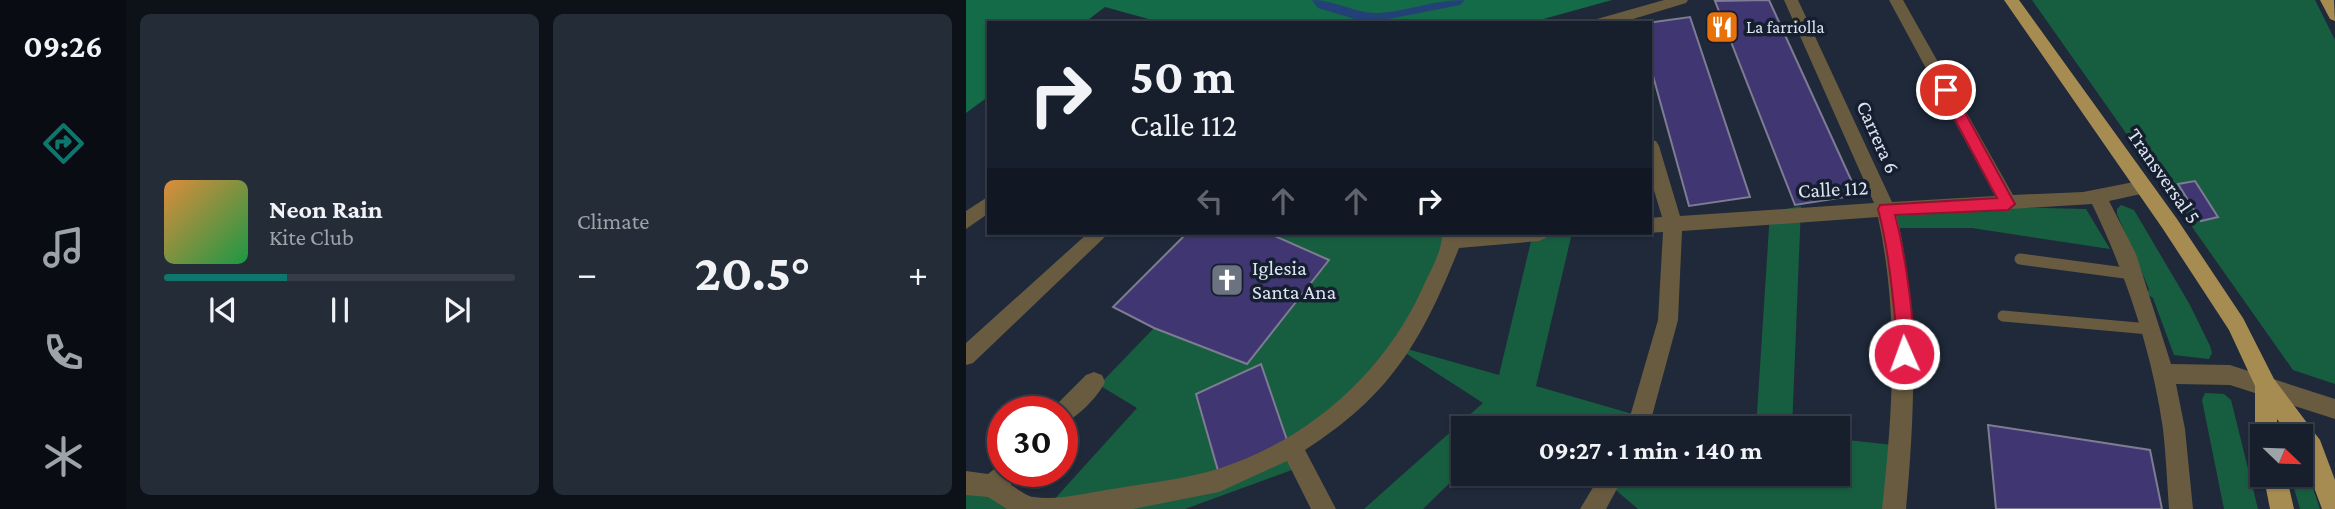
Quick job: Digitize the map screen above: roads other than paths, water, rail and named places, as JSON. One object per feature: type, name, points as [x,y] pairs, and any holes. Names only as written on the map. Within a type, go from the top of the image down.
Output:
[{"type":"main road","name":"Transversal 5","points":[[2011,0],[2144,187],[2236,324],[2266,386]]},
{"type":"main road","points":[[2327,0],[2335,16]]},
{"type":"main road","points":[[2266,386],[2266,424]]},
{"type":"main road","points":[[2266,386],[2312,447],[2334,509]]},
{"type":"main road","points":[[2277,487],[2282,509]]},
{"type":"street","points":[[1611,21],[1681,0]]},
{"type":"street","name":"Carrera 6","points":[[1791,0],[1886,209],[1891,230],[1905,331],[1902,446],[1894,509]]},
{"type":"street","points":[[1896,0],[2008,204]]},
{"type":"street","points":[[1641,416],[1668,320],[1673,224],[1652,153]]},
{"type":"street","name":"Calle 112","points":[[1652,226],[1886,209],[2083,199],[2144,187]]},
{"type":"street","points":[[2097,195],[2126,254],[2163,374],[2174,429],[2182,509]]},
{"type":"street","points":[[966,221],[987,204]]},
{"type":"street","points":[[966,356],[1098,235]]},
{"type":"street","points":[[1009,487],[1034,509],[1128,499],[1219,480],[1292,448],[1358,398],[1395,357],[1430,295],[1451,237],[1495,235]]},
{"type":"street","points":[[2163,374],[2230,375],[2335,409]]},
{"type":"street","points":[[1078,398],[1094,382]]},
{"type":"street","points":[[1292,448],[1324,509]]},
{"type":"street","points":[[966,483],[987,482]]},
{"type":"street","points":[[1592,509],[1606,486]]},
{"type":"lane","points":[[2020,259],[2132,274]]},
{"type":"lane","points":[[2003,316],[2149,329]]},
{"type":"water","points":[[1312,0],[1377,13],[1465,0],[1460,5],[1378,21],[1361,21],[1318,8]]},
{"type":"place","name":"La farriolla","points":[[1722,27]]},
{"type":"place","name":"Iglesia Santa Ana","points":[[1227,280]]}]
